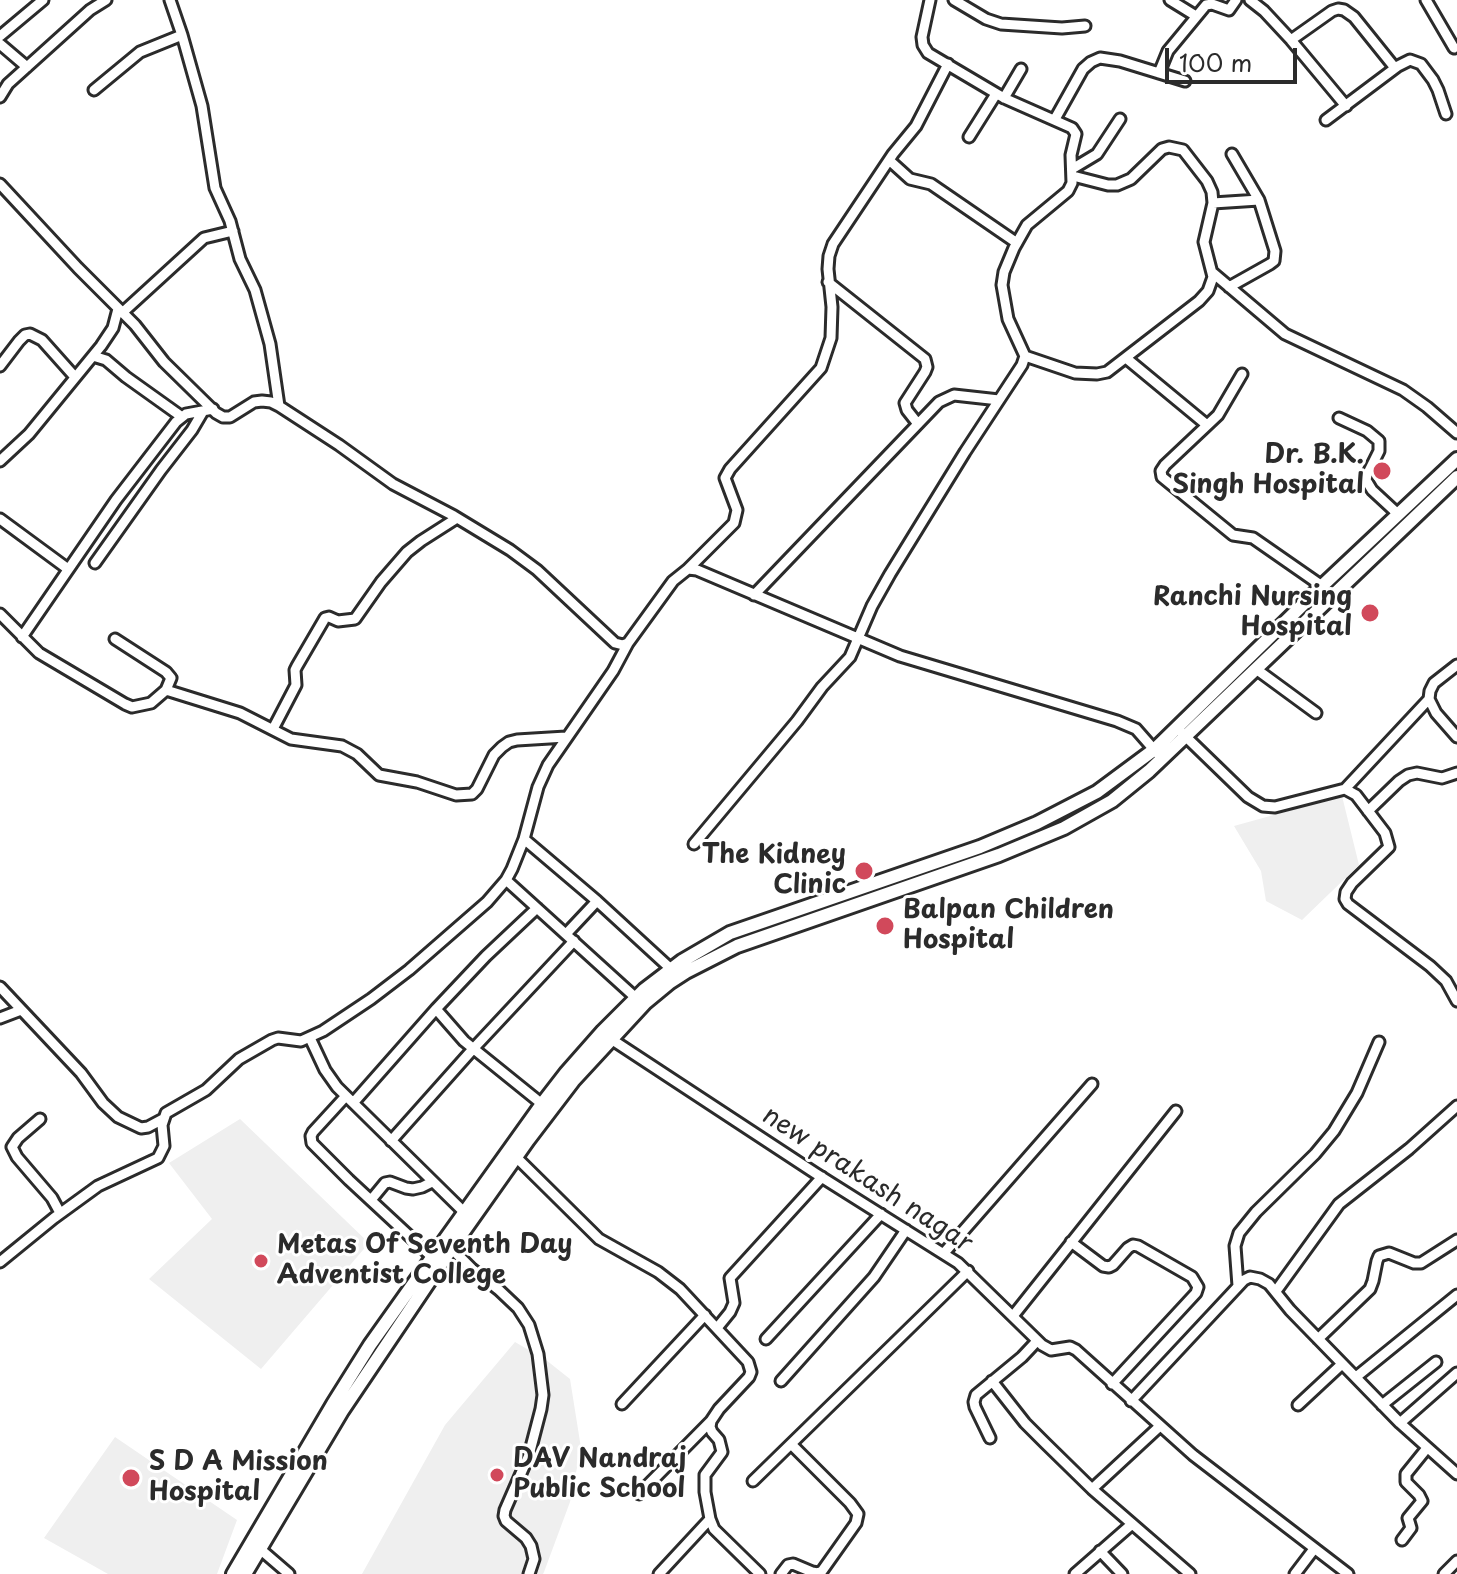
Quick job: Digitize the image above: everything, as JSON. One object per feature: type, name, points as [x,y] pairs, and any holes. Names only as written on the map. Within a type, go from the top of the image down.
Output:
[{"type":"main road","points":[[233,1574],[370,1345],[464,1212],[573,1081],[646,1002],[669,983],[737,946],[999,855],[1046,836],[1112,801],[1322,586],[1457,459]]},
{"type":"main road","points":[[1181,732],[1256,669],[1457,477]]},
{"type":"main road","points":[[245,1574],[342,1411],[452,1249],[542,1104],[580,1056],[636,998],[698,950],[730,933],[980,847],[1037,823],[1097,792],[1158,754]]},
{"type":"street","points":[[0,36],[43,0]]},
{"type":"street","points":[[0,97],[8,84],[90,10],[106,0]]},
{"type":"street","points":[[170,0],[202,106],[215,188],[233,231],[240,259],[255,290],[270,344],[279,406]]},
{"type":"street","points":[[694,844],[850,657],[872,606],[896,563],[1025,356],[1008,319],[1002,285],[1004,272],[1027,225],[1068,191],[1076,134],[1072,128],[1000,96],[928,53],[922,37],[930,0]]},
{"type":"street","points":[[954,0],[1001,24],[1062,28],[1085,26]]},
{"type":"street","points":[[1170,0],[1196,16]]},
{"type":"street","points":[[1159,73],[1168,51],[1208,4],[1226,10],[1232,8],[1236,0]]},
{"type":"street","points":[[1250,0],[1291,40],[1346,106]]},
{"type":"street","points":[[1426,0],[1454,48]]},
{"type":"street","points":[[1291,40],[1332,11],[1344,10],[1354,17],[1395,68]]},
{"type":"street","points":[[94,90],[140,52],[182,35]]},
{"type":"street","points":[[0,44],[27,67]]},
{"type":"street","points":[[1055,119],[1083,69],[1100,58],[1185,81]]},
{"type":"street","points":[[1326,120],[1410,60],[1421,64],[1438,90],[1446,114]]},
{"type":"street","points":[[0,1262],[98,1186],[158,1158],[164,1146],[163,1119],[166,1113],[206,1090],[239,1059],[259,1046],[278,1038],[301,1041],[310,1038],[371,999],[487,902],[506,880],[524,839],[542,777],[566,737],[673,581],[734,523],[737,510],[725,478],[730,469],[821,368],[831,338],[832,307],[828,282],[829,256],[833,244],[889,160],[916,126],[948,64]]},
{"type":"street","points":[[969,137],[1021,69]]},
{"type":"street","points":[[1072,173],[1097,154],[1120,119]]},
{"type":"street","points":[[1025,356],[1075,373],[1107,372],[1199,301],[1211,285],[1213,273],[1204,242],[1213,203],[1212,192],[1183,150],[1176,147],[1162,149],[1131,179],[1117,185],[1072,173]]},
{"type":"street","points":[[1229,287],[1274,261],[1274,244],[1259,200],[1232,154]]},
{"type":"street","points":[[889,160],[910,179],[931,184],[1017,243]]},
{"type":"street","points":[[0,184],[145,336],[164,362],[223,417],[230,417],[254,402],[271,402],[279,406],[393,484],[510,550],[537,570],[615,643],[628,643]]},
{"type":"street","points":[[1213,203],[1259,200]]},
{"type":"street","points":[[0,461],[23,441],[93,356],[113,328],[120,311],[204,238],[233,231]]},
{"type":"street","points":[[1213,273],[1285,334],[1403,390],[1457,433]]},
{"type":"street","points":[[828,282],[925,359],[925,372],[905,403],[918,424]]},
{"type":"street","points":[[0,366],[19,341],[30,334],[42,340],[75,377]]},
{"type":"street","points":[[93,356],[106,360],[182,417]]},
{"type":"street","points":[[1126,358],[1207,425]]},
{"type":"street","points":[[1242,374],[1224,407],[1165,465],[1161,471],[1162,477],[1233,535],[1253,538],[1322,586]]},
{"type":"street","points":[[754,595],[939,402],[954,395],[999,400]]},
{"type":"street","points":[[22,637],[116,500],[182,417],[213,409]]},
{"type":"street","points":[[95,563],[202,413]]},
{"type":"street","points":[[1339,418],[1367,431],[1379,441],[1379,451],[1366,480],[1372,490],[1399,515]]},
{"type":"street","points":[[273,729],[296,685],[297,666],[325,618],[338,621],[355,619],[407,552],[457,518]]},
{"type":"street","points":[[0,519],[68,569]]},
{"type":"street","points":[[688,569],[705,572],[910,660],[1117,721],[1136,729],[1158,754]]},
{"type":"street","points":[[0,614],[50,660],[132,707],[151,703],[166,690],[171,678],[115,639]]},
{"type":"street","points":[[1457,665],[1434,683],[1429,699],[1436,713],[1457,737]]},
{"type":"street","points":[[1256,669],[1316,713]]},
{"type":"street","points":[[166,690],[240,713],[299,742],[342,746],[357,754],[379,775],[464,795],[472,794],[477,789],[494,755],[509,742],[566,737]]},
{"type":"street","points":[[1181,732],[1248,797],[1263,806],[1275,807],[1345,789],[1429,699]]},
{"type":"street","points":[[1368,811],[1408,775],[1417,773],[1442,778],[1457,773]]},
{"type":"street","points":[[1345,789],[1356,795],[1385,833],[1389,847],[1352,883],[1345,899],[1430,966],[1446,981],[1457,999]]},
{"type":"street","points":[[524,839],[671,969]]},
{"type":"street","points":[[506,880],[636,998]]},
{"type":"street","points":[[391,1141],[570,938],[597,901]]},
{"type":"street","points":[[432,1257],[312,1143],[311,1136],[350,1100],[486,956],[537,908]]},
{"type":"street","points":[[0,987],[118,1117],[141,1128],[163,1119]]},
{"type":"street","points":[[436,1009],[473,1049],[542,1104]]},
{"type":"street","points":[[0,1018],[21,1010]]},
{"type":"street","points":[[310,1038],[330,1078],[464,1212]]},
{"type":"street","name":"new prakash nagar","points":[[611,1039],[944,1253],[968,1271],[1037,1341]]},
{"type":"street","points":[[1238,1286],[1235,1246],[1239,1233],[1334,1131],[1357,1093],[1379,1042]]},
{"type":"street","points":[[944,1253],[1092,1084]]},
{"type":"street","points":[[1276,1291],[1339,1204],[1396,1160],[1457,1106]]},
{"type":"street","points":[[1013,1316],[1176,1111]]},
{"type":"street","points":[[40,1119],[12,1147],[60,1213]]},
{"type":"street","points":[[513,1154],[599,1239],[670,1280],[748,1362],[751,1372],[744,1383],[639,1494]]},
{"type":"street","points":[[717,1328],[734,1303],[730,1278],[822,1177]]},
{"type":"street","points":[[371,1200],[385,1183],[413,1189],[432,1182]]},
{"type":"street","points":[[766,1339],[881,1214]]},
{"type":"street","points":[[781,1381],[874,1277],[906,1230]]},
{"type":"street","points":[[1318,1339],[1370,1289],[1379,1256],[1389,1253],[1421,1263],[1457,1240]]},
{"type":"street","points":[[1071,1242],[1103,1266],[1109,1267],[1128,1248],[1138,1246],[1192,1277],[1198,1287],[1196,1293],[1112,1384]]},
{"type":"street","points":[[452,1249],[518,1308],[529,1325],[538,1354],[543,1395],[541,1409],[529,1455],[504,1516],[531,1546],[534,1559],[529,1574]]},
{"type":"street","points":[[753,1481],[968,1271]]},
{"type":"street","points":[[1131,1401],[1238,1286],[1250,1277],[1260,1279],[1276,1291],[1290,1310],[1400,1423],[1457,1474]]},
{"type":"street","points":[[1356,1377],[1457,1295]]},
{"type":"street","points":[[622,1404],[705,1315]]},
{"type":"street","points":[[990,1438],[974,1402],[980,1390],[1037,1341],[1051,1350],[1070,1347],[1212,1471],[1348,1574]]},
{"type":"street","points":[[1382,1405],[1436,1362]]},
{"type":"street","points":[[1298,1405],[1342,1364]]},
{"type":"street","points":[[1400,1423],[1457,1373]]},
{"type":"street","points":[[992,1381],[1033,1431],[1092,1489],[1190,1574]]},
{"type":"street","points":[[711,1421],[710,1427],[719,1440],[722,1452],[705,1475],[710,1519],[714,1529],[760,1574]]},
{"type":"street","points":[[1092,1489],[1160,1426]]},
{"type":"street","points":[[781,1574],[788,1565],[793,1564],[812,1572],[822,1571],[856,1523],[858,1514],[791,1444]]},
{"type":"street","points":[[1402,1540],[1411,1528],[1408,1518],[1422,1501],[1406,1482],[1406,1474],[1427,1448]]},
{"type":"street","points":[[659,1574],[710,1519]]},
{"type":"street","points":[[1075,1574],[1132,1524]]},
{"type":"street","points":[[260,1549],[289,1574]]},
{"type":"street","points":[[1295,1574],[1314,1549]]},
{"type":"street","points":[[1100,1551],[1122,1574]]},
{"type":"street","points":[[1444,1574],[1457,1561]]},
{"type":"shaded area","points":[[1342,796],[1359,865],[1302,920],[1266,901],[1261,871],[1234,826]]},
{"type":"shaded area","name":"Metas Of Seventh Day Adventist College","points":[[240,1119],[369,1243],[261,1369],[149,1279],[212,1219],[169,1163]]},
{"type":"shaded area","name":"DAV Nandraj Public School","points":[[515,1342],[570,1379],[581,1448],[570,1502],[543,1574],[362,1574],[445,1425]]},
{"type":"shaded area","name":"S D A Mission Hospital","points":[[115,1437],[237,1520],[217,1574],[108,1574],[44,1538]]},
{"type":"place","name":"Dr. B.K. Singh Hospital","points":[[1382,471]]},
{"type":"place","name":"Ranchi Nursing Hospital","points":[[1370,613]]},
{"type":"place","name":"The Kidney Clinic","points":[[864,871]]},
{"type":"place","name":"Balpan Children Hospital","points":[[885,926]]},
{"type":"place","name":"Metas Of Seventh Day Adventist College","points":[[261,1261]]},
{"type":"place","name":"DAV Nandraj Public School","points":[[497,1475]]},
{"type":"place","name":"S D A Mission Hospital","points":[[131,1478]]}]
